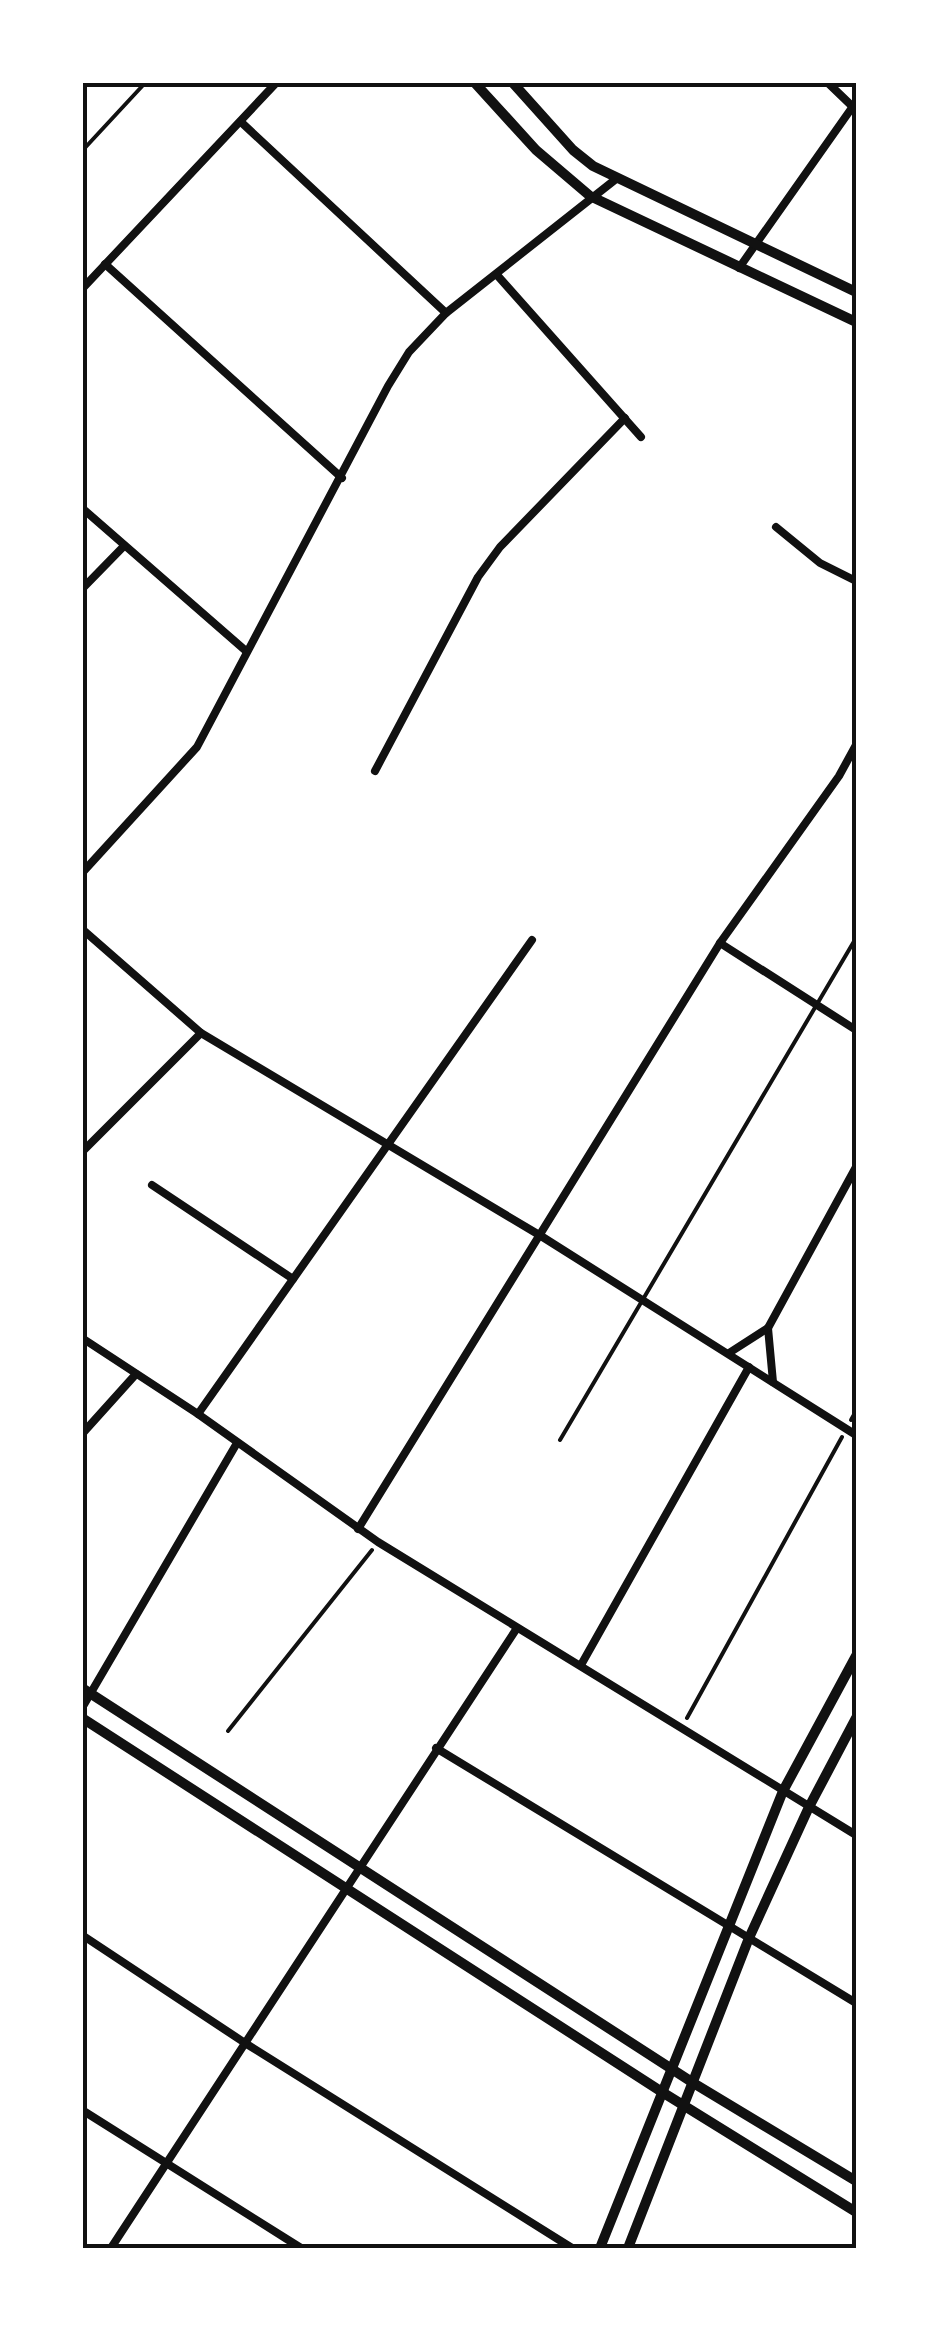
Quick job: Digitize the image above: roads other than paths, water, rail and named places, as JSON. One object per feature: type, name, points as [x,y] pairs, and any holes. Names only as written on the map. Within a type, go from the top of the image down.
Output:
[{"type":"street","points":[[82,289],[277,82]]},
{"type":"street","points":[[474,82],[536,150],[590,196],[856,322]]},
{"type":"street","points":[[512,82],[573,150],[593,166],[856,292]]},
{"type":"street","points":[[739,268],[855,104],[826,82]]},
{"type":"street","points":[[240,122],[446,312]]},
{"type":"street","points":[[82,873],[197,747],[409,352],[446,312],[616,178]]},
{"type":"street","points":[[105,264],[342,478]]},
{"type":"street","points":[[497,275],[642,437]]},
{"type":"street","points":[[375,771],[478,578],[500,547],[625,418]]},
{"type":"street","points":[[82,508],[246,650]]},
{"type":"street","points":[[776,527],[820,563],[856,581]]},
{"type":"street","points":[[82,590],[124,546]]},
{"type":"street","points":[[358,1528],[720,943],[839,776],[856,745]]},
{"type":"street","points":[[82,929],[200,1033],[541,1236],[856,1435]]},
{"type":"street","points":[[198,1414],[532,940]]},
{"type":"street","points":[[720,943],[856,1030]]},
{"type":"street","points":[[82,1152],[200,1033]]},
{"type":"street","points":[[729,1353],[768,1328],[856,1167]]},
{"type":"street","points":[[152,1186],[294,1280]]},
{"type":"street","points":[[768,1328],[773,1382]]},
{"type":"street","points":[[82,1338],[198,1414],[378,1542],[856,1835]]},
{"type":"street","points":[[581,1665],[749,1367]]},
{"type":"street","points":[[82,1434],[136,1374]]},
{"type":"street","points":[[82,1708],[87,1691],[237,1443]]},
{"type":"street","points":[[111,2248],[516,1628]]},
{"type":"street","points":[[600,2248],[783,1790],[856,1656]]},
{"type":"street","points":[[87,1691],[694,2084],[856,2182]]},
{"type":"street","points":[[82,1718],[662,2092],[856,2212]]},
{"type":"street","points":[[628,2248],[749,1938],[809,1807],[856,1718]]},
{"type":"street","points":[[436,1748],[856,2003]]},
{"type":"street","points":[[82,1935],[572,2248]]},
{"type":"street","points":[[82,2110],[301,2248]]},
{"type":"lane","points":[[560,1440],[856,938]]}]
